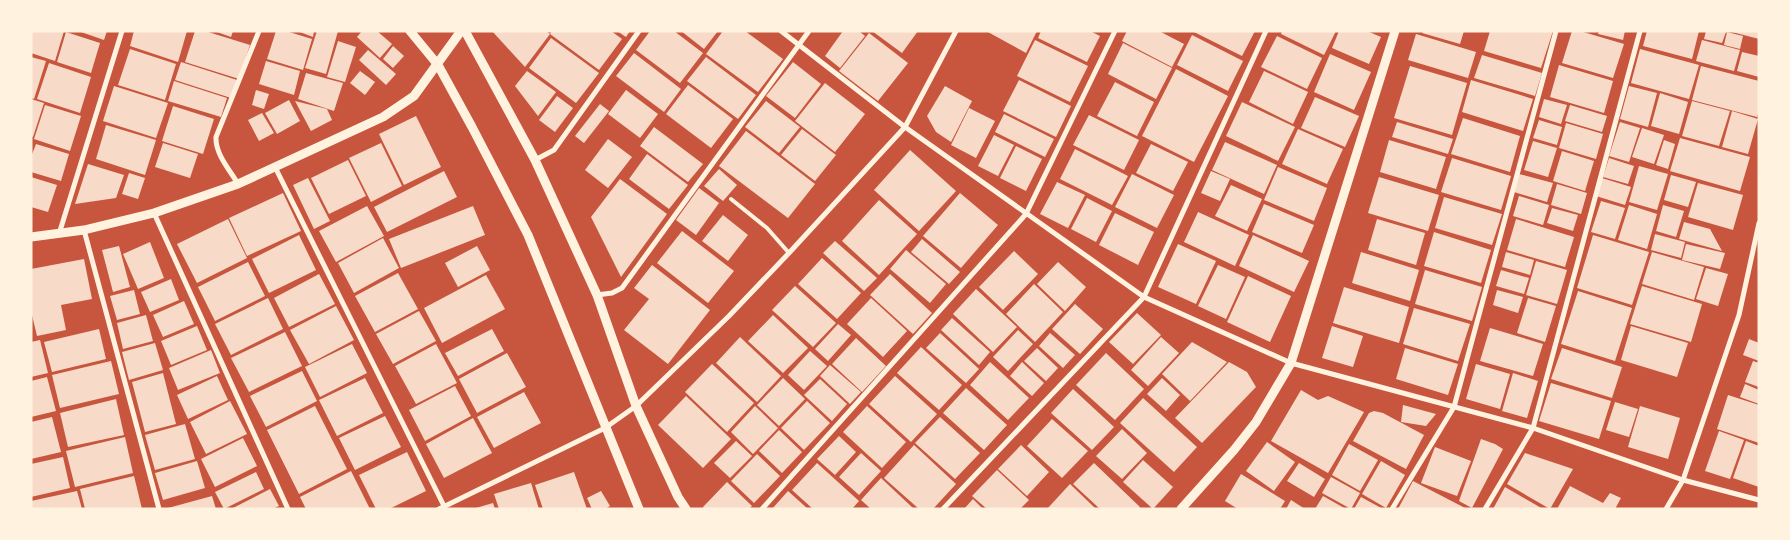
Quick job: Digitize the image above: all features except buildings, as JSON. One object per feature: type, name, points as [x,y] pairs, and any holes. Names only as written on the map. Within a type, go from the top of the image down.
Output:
[{"type":"street","points":[[59,234],[122,31]]},
{"type":"street","points":[[238,184],[218,151],[216,137],[259,31]]},
{"type":"street","points":[[410,31],[438,64],[528,235],[639,509]]},
{"type":"street","points":[[31,237],[84,230],[154,213],[238,184],[383,117],[414,96],[461,31]]},
{"type":"street","points":[[466,31],[536,160],[597,295],[636,406],[678,497],[686,509]]},
{"type":"street","points":[[536,160],[554,150],[639,31]]},
{"type":"street","points":[[781,31],[905,127],[1144,297],[1291,363],[1533,428],[1684,480],[1759,500]]},
{"type":"street","points":[[597,295],[612,294],[622,288],[808,31]]},
{"type":"street","points":[[275,167],[443,508],[605,428],[636,406],[729,316],[905,127],[956,31]]},
{"type":"street","points":[[762,509],[1026,214],[1115,31]]},
{"type":"street","points":[[943,509],[1144,297],[1266,31]]},
{"type":"street","points":[[1181,509],[1234,450],[1256,422],[1291,363],[1395,31]]},
{"type":"street","points":[[1392,509],[1454,407],[1556,31]]},
{"type":"street","points":[[1485,509],[1533,428],[1640,31]]},
{"type":"street","points":[[154,213],[288,509]]},
{"type":"street","points":[[1666,509],[1684,480],[1739,314],[1759,224]]},
{"type":"street","points":[[84,230],[159,509]]},
{"type":"lane","points":[[731,199],[767,228],[789,253]]}]
